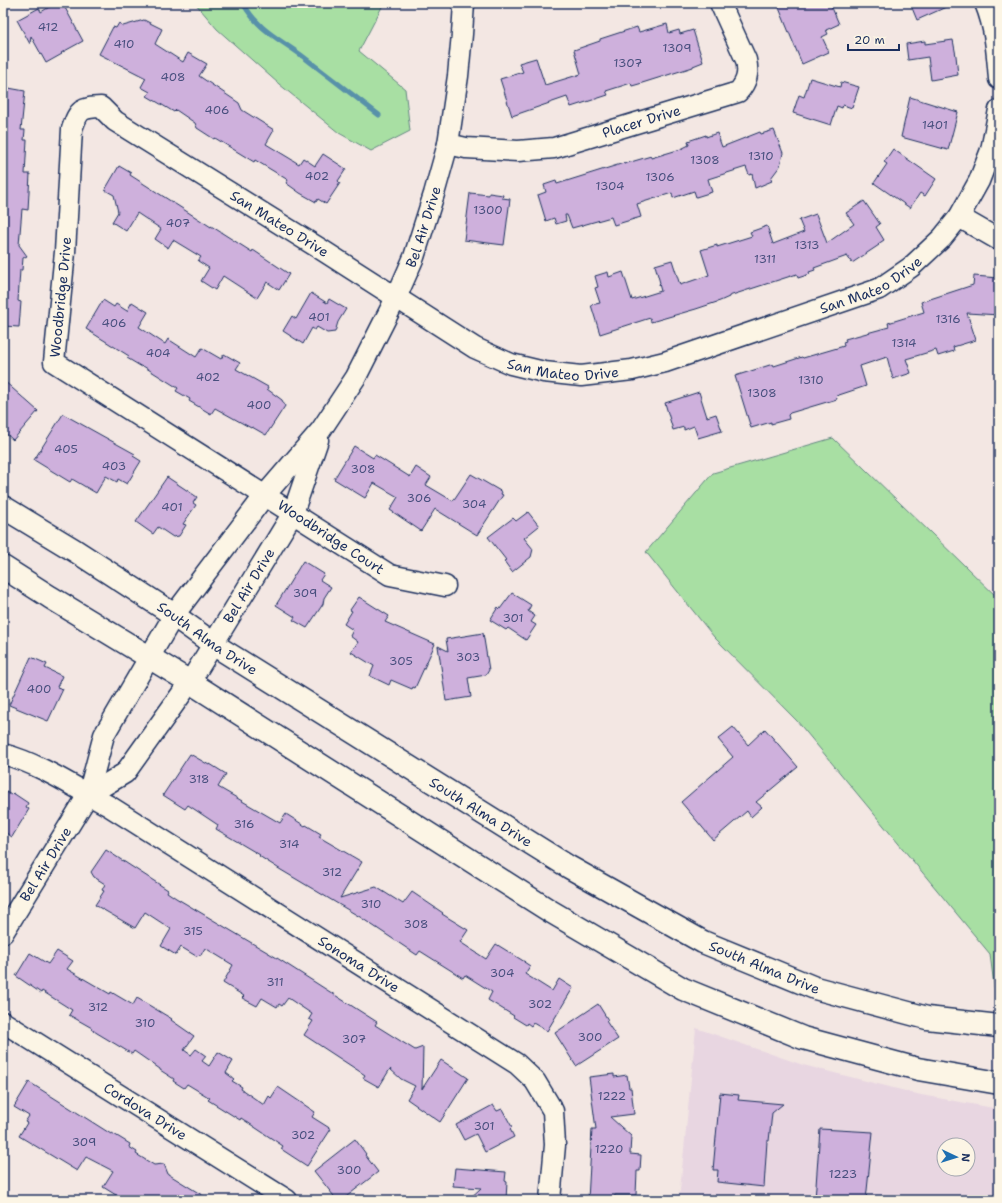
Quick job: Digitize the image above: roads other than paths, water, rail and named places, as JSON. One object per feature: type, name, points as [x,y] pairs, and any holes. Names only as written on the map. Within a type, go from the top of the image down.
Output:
[{"type":"main road","name":"South Alma Drive","points":[[3,507],[74,550],[174,615],[239,660],[569,867],[703,942],[815,988],[927,1018],[999,1026]]},
{"type":"main road","points":[[3,567],[50,598],[190,682],[550,911],[683,989],[803,1038],[918,1069],[999,1083]]},
{"type":"street","name":"Bel Air Drive","points":[[3,933],[81,790],[104,735],[174,615],[265,495],[321,430],[356,377],[396,298],[414,257],[448,144],[458,76],[464,3]]},
{"type":"street","name":"Placer Drive","points":[[448,144],[466,148],[518,151],[554,148],[738,92],[747,77],[748,69],[744,54],[720,3]]},
{"type":"street","points":[[990,6],[997,46],[999,79]]},
{"type":"street","name":"San Mateo Drive","points":[[85,108],[101,107],[115,121],[475,348],[510,364],[544,372],[581,376],[632,370],[665,362],[879,289],[911,267],[942,238],[958,217],[979,181],[991,150],[999,110]]},
{"type":"street","name":"Woodbridge Drive","points":[[85,108],[77,114],[72,129],[65,252],[54,362],[265,495]]},
{"type":"street","points":[[958,217],[999,240]]},
{"type":"street","name":"Bel Air Drive","points":[[81,790],[125,773],[190,682],[293,513],[321,430]]},
{"type":"street","name":"Woodbridge Court","points":[[265,495],[390,575],[445,586]]},
{"type":"street","name":"Sonoma Drive","points":[[3,754],[15,757],[53,775],[117,811],[517,1064],[535,1080],[553,1111],[555,1145],[550,1200]]},
{"type":"street","name":"Cordova Drive","points":[[3,1022],[287,1200]]},
{"type":"waterway","points":[[243,3],[255,20],[269,33],[301,55],[379,115]]}]
